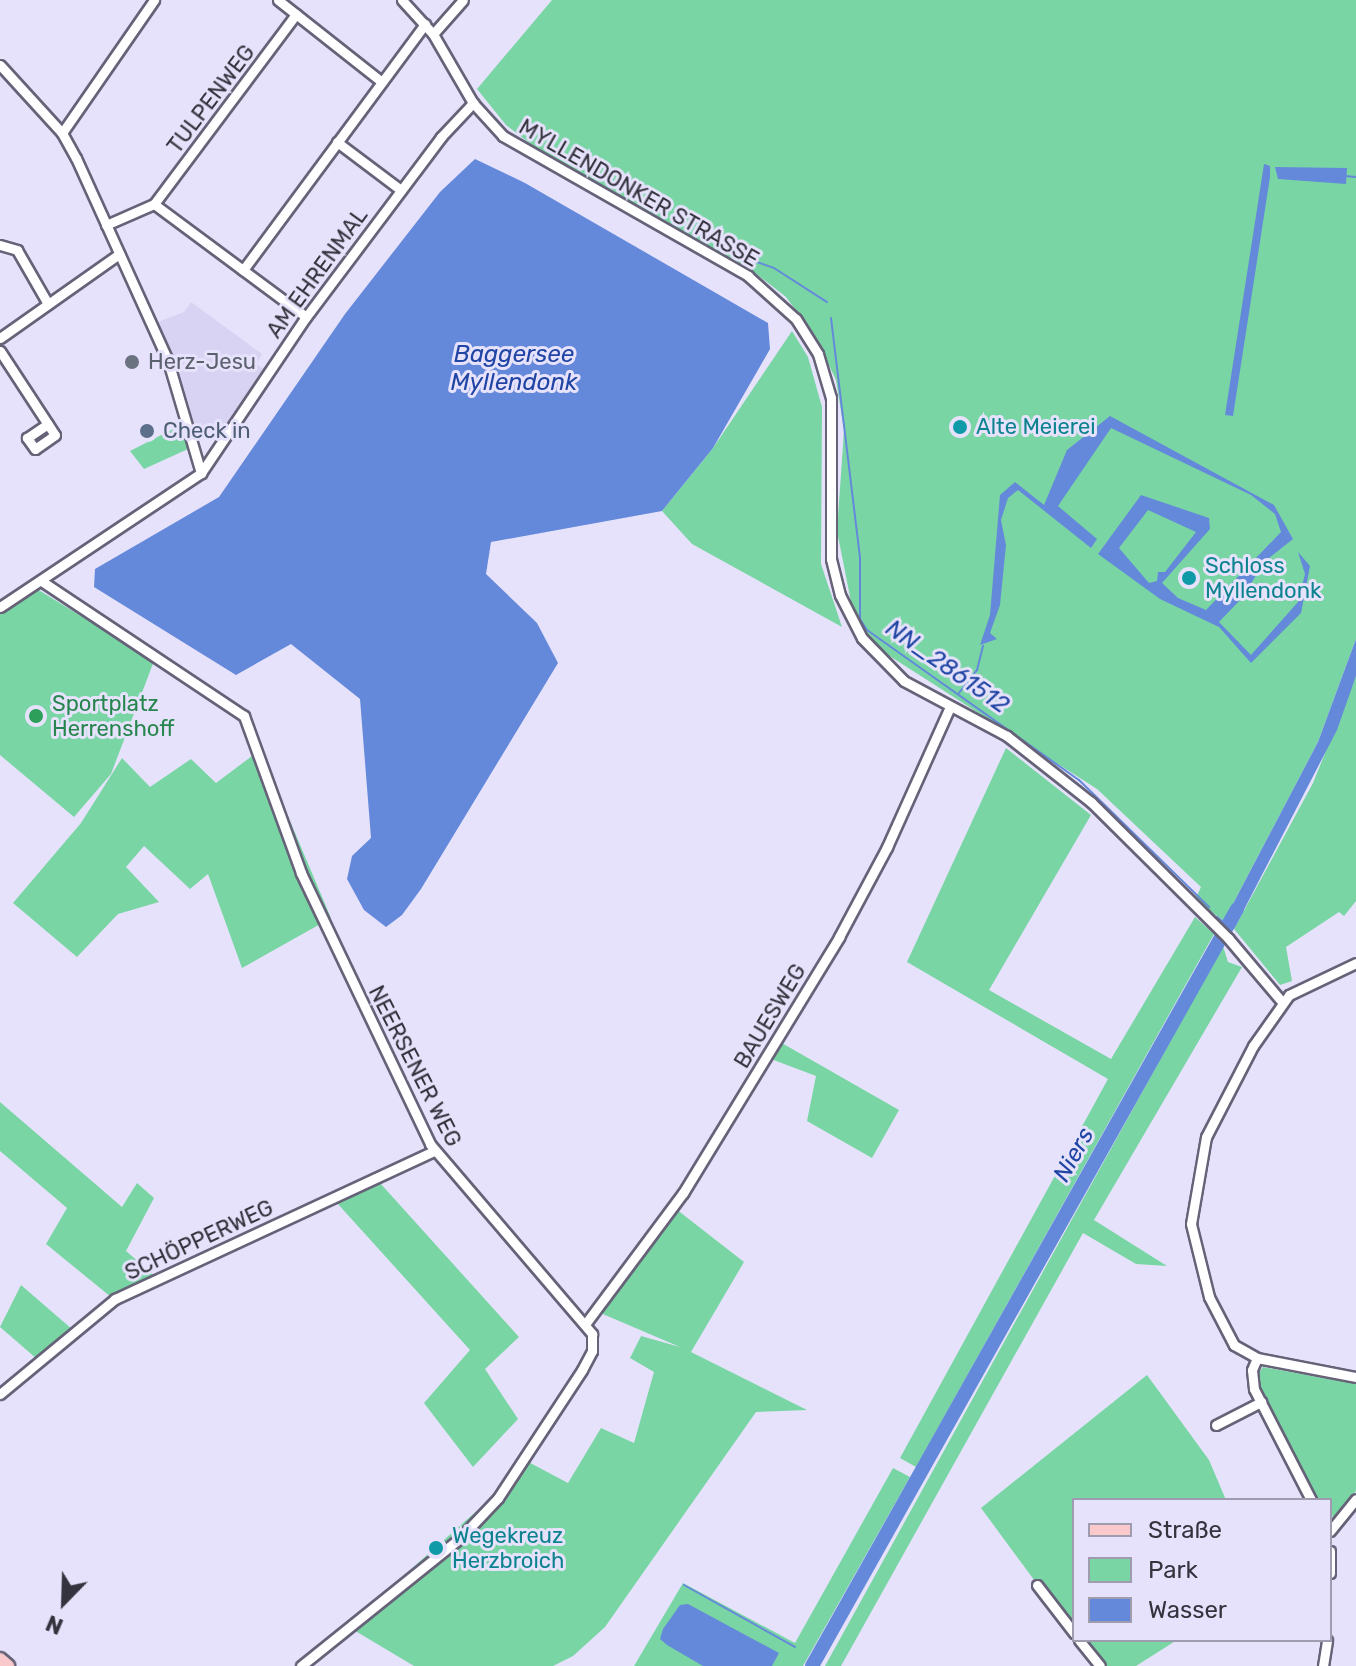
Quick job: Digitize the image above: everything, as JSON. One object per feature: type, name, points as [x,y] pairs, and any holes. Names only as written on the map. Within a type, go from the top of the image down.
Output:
[{"type":"main road","points":[[0,1659],[8,1666]]},
{"type":"street","points":[[62,133],[154,0]]},
{"type":"street","points":[[278,0],[382,82]]},
{"type":"street","name":"MYLLENDONKER STRASSE","points":[[402,0],[433,34],[473,103],[514,145],[748,276],[796,319],[820,360],[832,405],[829,535],[840,595],[855,628],[885,665],[950,707],[1015,741],[1078,791],[1228,938],[1282,1002]]},
{"type":"street","points":[[433,34],[463,0]]},
{"type":"street","name":"TULPENWEG","points":[[154,204],[296,14]]},
{"type":"street","points":[[243,270],[425,24]]},
{"type":"street","points":[[0,65],[62,133],[168,361],[201,473],[43,582],[0,607]]},
{"type":"street","name":"AM EHRENMAL","points":[[201,473],[306,317],[401,190],[473,103]]},
{"type":"street","points":[[337,142],[401,190]]},
{"type":"street","points":[[106,225],[154,204],[306,317]]},
{"type":"street","points":[[0,245],[17,250],[48,304]]},
{"type":"street","points":[[0,338],[119,254]]},
{"type":"street","points":[[0,351],[48,424]]},
{"type":"street","name":"NEERSENER WEG","points":[[43,582],[244,716],[301,873],[434,1151],[586,1323]]},
{"type":"street","name":"BAUESWEG","points":[[586,1323],[683,1193],[839,937],[950,707]]},
{"type":"street","points":[[1356,963],[1282,1002],[1215,1116],[1200,1160],[1192,1211],[1198,1262],[1209,1297],[1234,1345],[1257,1358],[1356,1377]]},
{"type":"street","name":"SCHÖPPERWEG","points":[[0,1394],[115,1299],[434,1151]]},
{"type":"street","points":[[301,1666],[460,1538],[498,1498],[592,1351],[586,1323]]},
{"type":"street","points":[[1257,1358],[1252,1379],[1310,1498]]},
{"type":"street","points":[[1216,1425],[1261,1402]]},
{"type":"street","points":[[1332,1529],[1356,1499]]},
{"type":"street","points":[[1037,1585],[1072,1630]]},
{"type":"street","points":[[1081,1642],[1100,1666]]},
{"type":"street","points":[[1311,1666],[1323,1663],[1327,1642]]},
{"type":"shaded area","points":[[191,302],[262,354],[257,364],[264,369],[224,435],[195,430],[158,322],[184,312]]},
{"type":"green space","points":[[552,0],[1356,0],[1356,639],[1318,742],[1224,921],[1195,900],[1201,887],[1097,789],[874,646],[852,607],[837,531],[844,430],[836,380],[815,336],[786,297],[750,269],[554,162],[506,125],[477,89]]},
{"type":"green space","points":[[792,331],[808,357],[822,407],[821,564],[842,627],[692,544],[662,511],[713,448]]},
{"type":"green space","points":[[181,425],[188,449],[144,469],[130,451]]},
{"type":"green space","points":[[37,589],[154,661],[111,774],[74,817],[0,755],[0,612]]},
{"type":"green space","points":[[1356,676],[1356,901],[1344,916],[1339,912],[1286,947],[1292,981],[1280,985],[1234,929],[1313,783]]},
{"type":"green space","points":[[1006,748],[1091,815],[989,990],[1111,1059],[1195,917],[1214,934],[916,1467],[900,1458],[1108,1079],[907,962]]},
{"type":"green space","points":[[260,750],[331,918],[242,968],[208,874],[190,889],[144,846],[126,867],[159,902],[118,914],[77,957],[13,903],[81,823],[122,758],[150,787],[191,759],[216,783]]},
{"type":"green space","points":[[1223,946],[1228,962],[1242,967],[1094,1220],[1167,1266],[1136,1264],[1083,1233],[841,1666],[825,1666]]},
{"type":"green space","points":[[780,1042],[899,1110],[872,1158],[807,1121],[816,1076],[771,1059]]},
{"type":"green space","points":[[0,1102],[122,1207],[137,1183],[154,1198],[126,1251],[155,1276],[111,1297],[46,1244],[67,1208],[0,1151]]},
{"type":"green space","points":[[380,1183],[519,1337],[485,1369],[518,1419],[473,1467],[424,1403],[470,1350],[337,1203]]},
{"type":"green space","points":[[676,1209],[744,1262],[691,1352],[807,1410],[756,1412],[605,1627],[573,1656],[553,1666],[414,1666],[347,1626],[490,1499],[519,1457],[568,1483],[601,1428],[634,1443],[654,1372],[630,1358],[641,1336],[680,1347],[598,1312]]},
{"type":"green space","points":[[21,1285],[73,1330],[37,1359],[0,1327]]},
{"type":"green space","points":[[1263,1367],[1356,1384],[1356,1491],[1333,1520],[1332,1498],[1314,1498],[1261,1391],[1257,1375]]},
{"type":"green space","points":[[1147,1375],[1209,1460],[1225,1498],[1072,1498],[1072,1631],[981,1508]]},
{"type":"green space","points":[[893,1468],[910,1477],[803,1666],[634,1666],[683,1583],[795,1643]]},
{"type":"green space","points":[[1079,1642],[1174,1642],[1136,1666],[1097,1666]]},
{"type":"water","name":"Baggersee Myllendonk","points":[[475,159],[525,183],[768,323],[770,349],[713,448],[662,511],[491,542],[486,574],[537,623],[558,663],[421,889],[402,915],[386,927],[364,910],[347,879],[352,856],[371,838],[360,699],[291,644],[236,675],[94,587],[95,569],[219,497],[345,314],[440,192]]},
{"type":"water","points":[[1264,164],[1270,166],[1270,177],[1233,416],[1225,415]]},
{"type":"water","points":[[1275,167],[1347,168],[1346,184],[1278,179]]},
{"type":"water","points":[[1110,416],[1274,505],[1293,539],[1264,562],[1243,597],[1219,622],[1251,655],[1298,602],[1305,574],[1298,552],[1310,566],[1301,613],[1251,663],[1219,627],[1160,599],[1098,554],[1141,495],[1209,518],[1210,529],[1162,583],[1178,598],[1206,610],[1281,532],[1275,514],[1251,495],[1111,428],[1058,506],[1097,539],[1091,548],[1018,490],[1008,498],[1001,520],[1006,545],[1000,605],[990,633],[997,639],[980,645],[990,615],[1000,495],[1015,482],[1044,505],[1067,450]],"holes":[[[1148,510],[1196,532],[1165,572],[1158,572],[1157,581],[1149,583],[1119,548]]]},
{"type":"water","points":[[1356,639],[1356,676],[1337,730],[1234,929],[1224,921],[1318,742]]},
{"type":"water","points":[[688,1604],[779,1653],[772,1666],[703,1666],[667,1645],[660,1639],[663,1629],[680,1605]]},
{"type":"waterway","points":[[1345,176],[1356,177]]},
{"type":"waterway","name":"NN_2861512","points":[[718,248],[774,268],[827,302]]},
{"type":"waterway","name":"NN_2861512","points":[[831,318],[860,557],[860,619],[867,630],[1079,780],[1209,907]]},
{"type":"waterway","points":[[959,693],[977,670],[983,646]]},
{"type":"waterway","name":"Niers","points":[[812,1666],[1237,909]]},
{"type":"waterway","name":"NN_2861512","points":[[1217,917],[1228,926]]},
{"type":"waterway","points":[[684,1585],[795,1647]]},
{"type":"place","name":"Herz-Jesu","points":[[132,362]]},
{"type":"place","name":"Alte Meierei","points":[[960,427]]},
{"type":"place","name":"Check in","points":[[147,431]]},
{"type":"place","name":"Schloss Myllendonk","points":[[1189,578]]},
{"type":"place","name":"Sportplatz Herrenshoff","points":[[36,716]]},
{"type":"place","name":"Wegekreuz Herzbroich","points":[[436,1548]]}]
